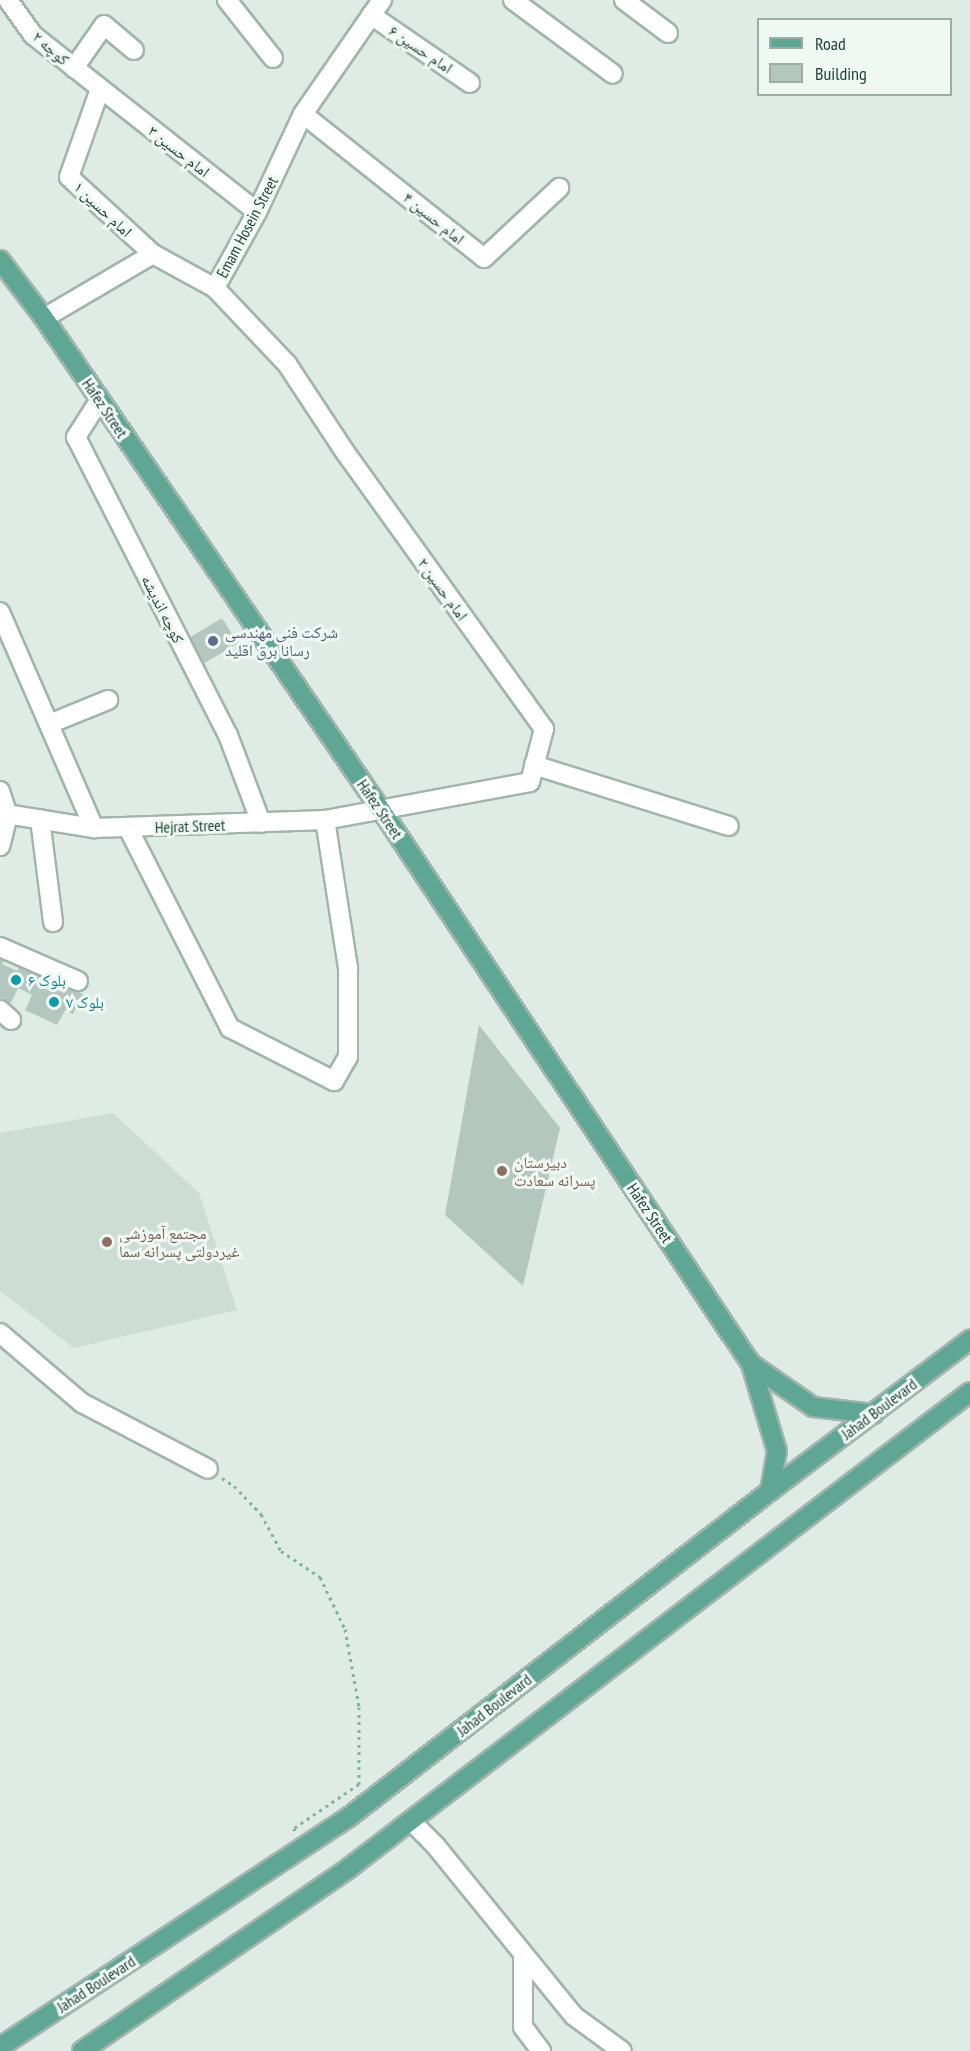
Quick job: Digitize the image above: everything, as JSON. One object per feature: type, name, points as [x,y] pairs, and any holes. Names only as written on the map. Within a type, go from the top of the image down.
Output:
[{"type":"main road","name":"Hafez Street","points":[[0,260],[44,318],[381,810],[751,1364]]},
{"type":"main road","name":"Jahad Boulevard","points":[[0,2047],[349,1817],[770,1491],[970,1340]]},
{"type":"main road","points":[[751,1364],[813,1407],[874,1414]]},
{"type":"main road","points":[[751,1364],[777,1451],[770,1491]]},
{"type":"main road","points":[[82,2051],[349,1868],[970,1392]]},
{"type":"street","points":[[227,0],[273,58]]},
{"type":"street","points":[[513,0],[613,74]]},
{"type":"street","points":[[624,0],[669,33]]},
{"type":"street","name":"کوچه ۲","points":[[10,1],[33,35],[100,89]]},
{"type":"street","name":"امام حسین ۶","points":[[375,6],[470,83]]},
{"type":"street","name":"Emam Hosein Street","points":[[153,255],[215,288],[257,212],[303,114],[375,6]]},
{"type":"street","points":[[74,68],[104,25],[134,50]]},
{"type":"street","name":"امام حسین ۳","points":[[100,89],[257,212]]},
{"type":"street","name":"امام حسین ۱","points":[[100,89],[69,177],[153,255]]},
{"type":"street","name":"امام حسین ۴","points":[[303,114],[484,258],[559,188]]},
{"type":"street","points":[[44,318],[153,255]]},
{"type":"street","name":"امام حسین ۲","points":[[215,288],[287,364],[345,452],[544,729],[530,782],[381,810]]},
{"type":"street","name":"کوچه اندیشه","points":[[99,401],[76,437],[228,735],[261,823]]},
{"type":"street","points":[[0,612],[94,828]]},
{"type":"street","points":[[49,724],[108,700]]},
{"type":"street","points":[[534,765],[729,826]]},
{"type":"street","points":[[0,791],[4,814],[0,846]]},
{"type":"street","name":"Hejrat Street","points":[[4,814],[94,828],[128,828],[325,820],[381,810]]},
{"type":"street","points":[[40,819],[53,922]]},
{"type":"street","points":[[128,828],[230,1028],[334,1081],[348,1057],[348,968],[325,820]]},
{"type":"street","points":[[0,947],[78,981]]},
{"type":"street","points":[[0,1333],[82,1403],[208,1469]]},
{"type":"street","points":[[411,1821],[435,1845],[574,2016],[622,2051]]},
{"type":"street","points":[[523,1955],[523,2027],[541,2051]]},
{"type":"path","points":[[208,1469],[234,1486],[261,1514],[281,1551],[320,1577],[345,1629],[359,1707],[359,1784],[294,1828],[304,1847]]},
{"type":"shaded area","name":"مجتمع آموزشی غیردولتی پسرانه سما","points":[[113,1113],[199,1193],[237,1310],[74,1348],[0,1291],[0,1133]]},
{"type":"building","name":"شرکت فنی مهندسی رسانا برق اقلید","points":[[222,618],[238,643],[203,664],[187,639]]},
{"type":"building","name":"بلوک ۷","points":[[0,955],[6,958],[2,964],[17,971],[20,964],[52,980],[49,986],[64,993],[67,986],[83,994],[73,1014],[65,1010],[57,1025],[25,1010],[32,995],[18,988],[11,1003],[0,998]]},
{"type":"building","name":"دبیرستان پسرانه سعادت","points":[[479,1025],[560,1128],[523,1286],[445,1215]]},
{"type":"place","name":"شرکت فنی مهندسی رسانا برق اقلید","points":[[213,641]]},
{"type":"place","name":"بلوک ۶","points":[[16,980]]},
{"type":"place","name":"بلوک ۷","points":[[54,1002]]},
{"type":"place","name":"دبیرستان پسرانه سعادت","points":[[502,1171]]},
{"type":"place","name":"مجتمع آموزشی غیردولتی پسرانه سما","points":[[107,1242]]}]
